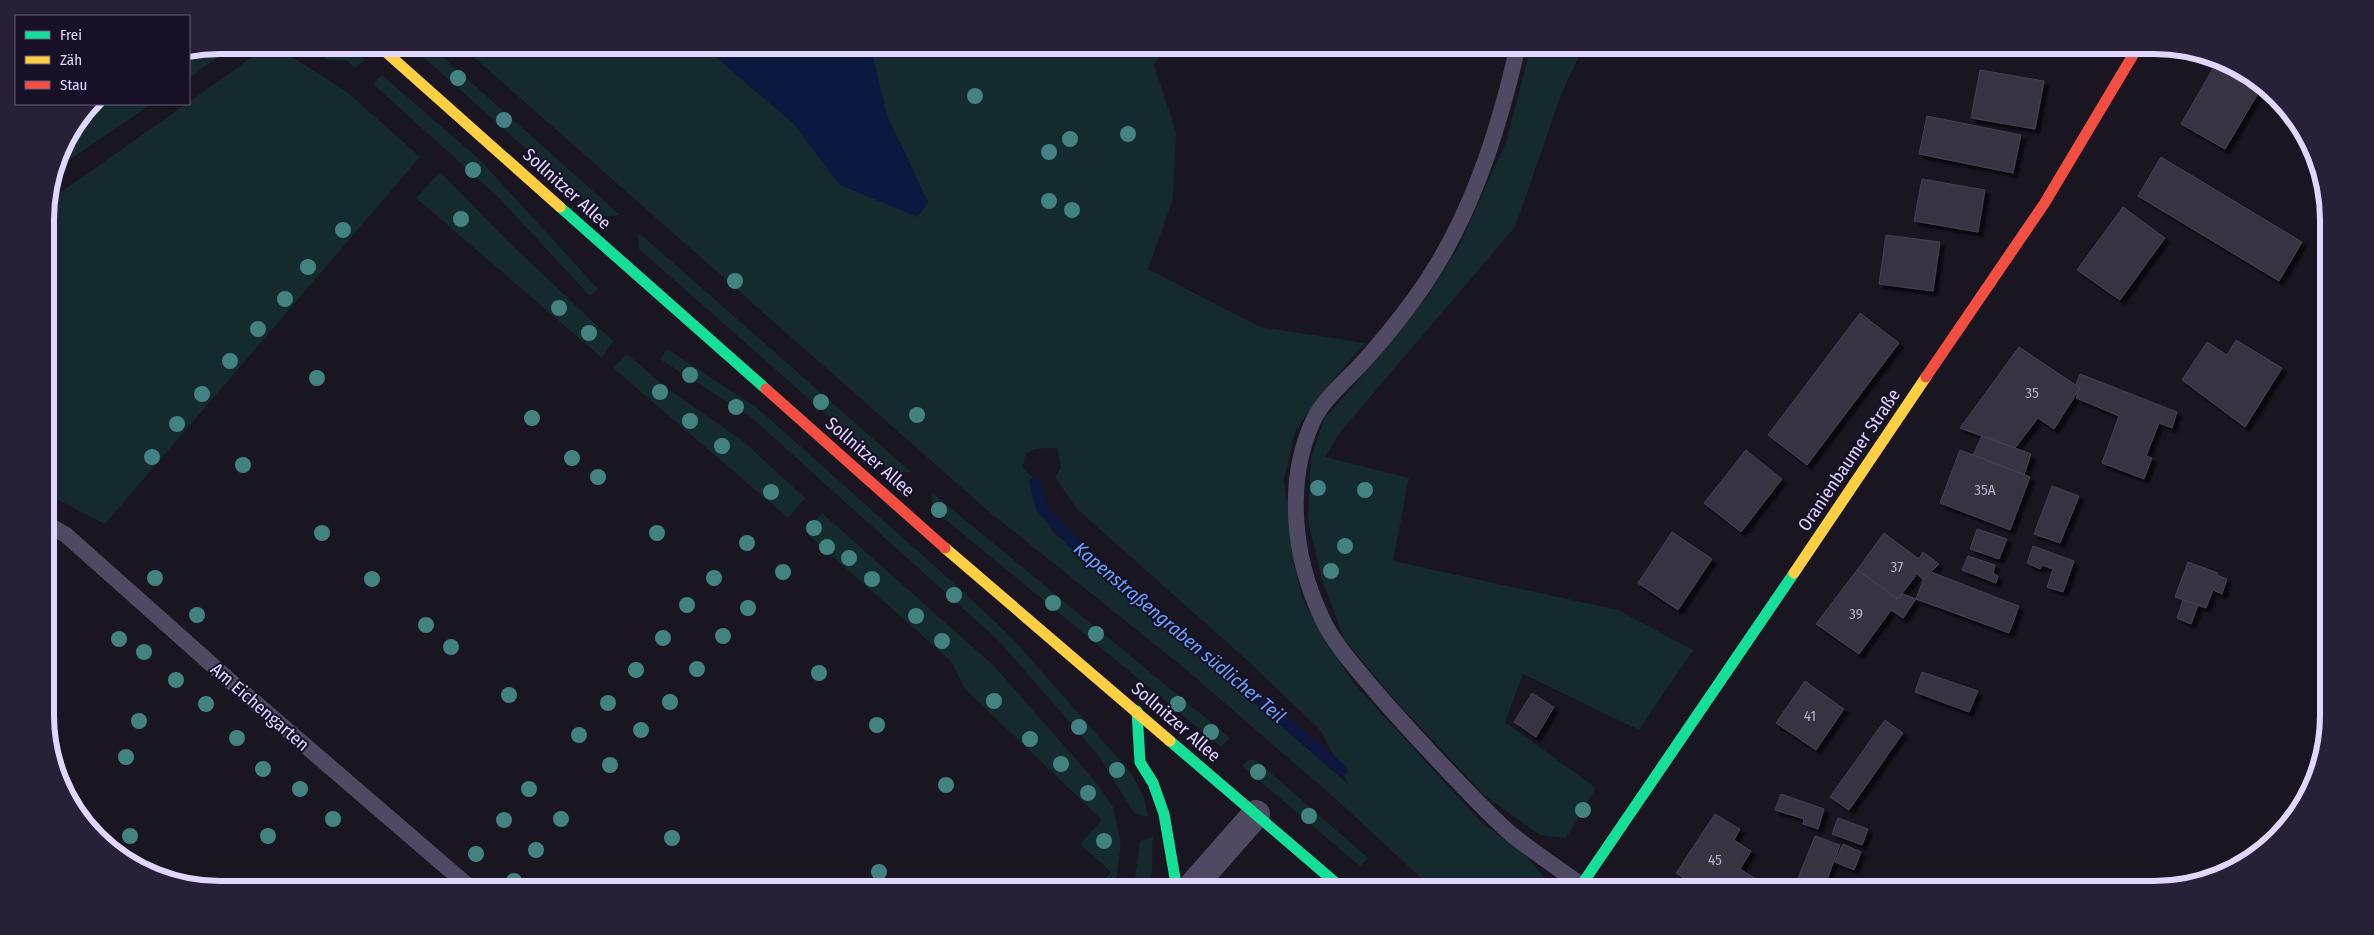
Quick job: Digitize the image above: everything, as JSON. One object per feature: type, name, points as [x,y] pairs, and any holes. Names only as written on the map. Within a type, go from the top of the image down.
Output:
[{"type":"main road","name":"Sollnitzer Allee","points":[[388,54],[952,554],[1334,881]]},
{"type":"main road","name":"Oranienbaumer Straße","points":[[1584,881],[2044,204],[2135,54]]},
{"type":"main road","points":[[1137,711],[1140,762],[1153,783],[1164,814],[1175,881]]},
{"type":"street","points":[[1197,881],[1256,814]]},
{"type":"lane","points":[[1516,54],[1508,91],[1494,135],[1454,237],[1416,297],[1372,352],[1315,416],[1300,454],[1296,500],[1301,561],[1321,618],[1355,667],[1389,709],[1472,795],[1511,833],[1572,881]]},
{"type":"lane","name":"Am Eichengarten","points":[[54,528],[66,535],[229,680],[463,881]]},
{"type":"green space","points":[[222,54],[190,77],[190,57]]},
{"type":"green space","points":[[256,54],[287,54],[347,92],[420,157],[105,524],[54,498],[54,208],[56,196],[185,105],[190,105],[190,101]]},
{"type":"green space","points":[[319,54],[358,54],[365,60],[355,68],[347,61],[329,60]]},
{"type":"green space","points":[[420,54],[439,54],[620,215],[602,217]]},
{"type":"green space","points":[[470,54],[712,54],[794,124],[840,185],[928,202],[887,116],[872,54],[1161,54],[1154,65],[1176,132],[1173,199],[1148,269],[1260,327],[1365,343],[1317,399],[1295,432],[1284,480],[1294,564],[1302,598],[1327,644],[1356,686],[1482,823],[1522,852],[1546,879],[1545,881],[1424,881],[1338,801],[1183,667],[987,510]],"holes":[[[1057,448],[1061,467],[1055,477],[1077,509],[1249,662],[1321,731],[1348,784],[1134,598],[1052,531],[1037,481],[1023,468],[1025,454],[1035,449]]]},
{"type":"green space","points":[[1529,54],[1580,54],[1561,95],[1515,227],[1341,431],[1325,457],[1409,478],[1393,561],[1618,610],[1693,650],[1639,730],[1523,674],[1505,722],[1596,788],[1566,838],[1540,835],[1484,795],[1394,699],[1344,639],[1322,579],[1308,521],[1311,458],[1324,419],[1429,294],[1460,244],[1506,142]]},
{"type":"green space","points":[[382,75],[480,160],[598,289],[590,296],[497,196],[373,84]]},
{"type":"green space","points":[[99,105],[150,105],[63,164],[76,136]]},
{"type":"green space","points":[[440,172],[511,244],[613,341],[602,358],[416,198]]},
{"type":"green space","points":[[638,232],[911,472],[893,473],[639,249]]},
{"type":"green space","points":[[667,349],[756,407],[957,586],[1012,638],[1131,773],[1144,798],[1148,817],[1134,813],[1099,756],[999,641],[752,418],[660,359]]},
{"type":"green space","points":[[627,354],[668,389],[743,441],[805,498],[788,518],[613,368]]},
{"type":"green space","points":[[931,492],[1230,738],[1221,747],[933,509]]},
{"type":"green space","points":[[822,513],[994,666],[1095,781],[1113,807],[1121,843],[1116,881],[1104,881],[1111,872],[1080,844],[1102,820],[964,688],[951,661],[805,532]]},
{"type":"green space","points":[[1248,760],[1256,760],[1368,858],[1361,867],[1242,766]]},
{"type":"green space","points":[[1153,837],[1152,871],[1149,881],[1134,881],[1140,841]]},
{"type":"green space","points":[[1605,878],[1623,881],[1603,881]]},
{"type":"water","points":[[712,54],[872,54],[887,116],[928,202],[918,217],[840,185],[794,124]]},
{"type":"building","points":[[2215,66],[2228,71],[2259,91],[2225,149],[2181,124]]},
{"type":"building","points":[[1980,70],[2044,81],[2035,129],[1971,118]]},
{"type":"building","points":[[1927,116],[2021,135],[2013,173],[1919,154]]},
{"type":"building","points":[[2161,157],[2302,242],[2279,281],[2138,196]]},
{"type":"building","points":[[1922,179],[1985,190],[1978,232],[1914,221]]},
{"type":"building","points":[[2123,207],[2165,238],[2120,300],[2077,270]]},
{"type":"building","points":[[1886,235],[1940,242],[1933,291],[1879,284]]},
{"type":"building","points":[[1860,313],[1899,343],[1807,465],[1768,435]]},
{"type":"building","points":[[2236,340],[2282,368],[2245,427],[2182,380],[2207,342],[2227,355]]},
{"type":"building","points":[[2019,347],[2080,388],[2054,429],[2038,418],[2015,448],[1960,428]]},
{"type":"building","points":[[2080,374],[2177,412],[2172,428],[2159,423],[2146,456],[2152,458],[2144,479],[2102,463],[2119,416],[2076,398],[2080,388],[2076,385]]},
{"type":"building","points":[[1982,436],[2031,454],[2024,475],[1973,455]]},
{"type":"building","points":[[1746,450],[1782,479],[1741,532],[1704,503]]},
{"type":"building","points":[[1960,450],[2030,477],[2010,530],[1940,503]]},
{"type":"building","points":[[2052,486],[2079,496],[2060,543],[2034,534]]},
{"type":"building","points":[[1977,529],[2007,539],[1999,559],[1970,549]]},
{"type":"building","points":[[1672,532],[1712,559],[1678,610],[1638,583]]},
{"type":"building","points":[[1884,533],[1919,559],[1923,552],[1939,564],[1923,580],[1917,574],[1898,599],[1857,570]]},
{"type":"building","points":[[2033,546],[2074,561],[2063,592],[2047,587],[2053,569],[2042,565],[2040,569],[2027,563]]},
{"type":"building","points":[[1968,556],[1995,565],[1993,573],[1998,576],[1996,583],[1962,570]]},
{"type":"building","points":[[2188,562],[2218,573],[2217,575],[2227,579],[2222,594],[2213,590],[2206,608],[2175,597]]},
{"type":"building","points":[[1857,570],[1898,599],[1903,594],[1916,599],[1903,618],[1891,610],[1859,654],[1816,624]]},
{"type":"building","points":[[1931,572],[2019,606],[2009,633],[1916,599],[1923,580]]},
{"type":"building","points":[[2183,600],[2198,605],[2191,624],[2177,618]]},
{"type":"building","points":[[1922,672],[1978,691],[1969,712],[1915,692]]},
{"type":"building","points":[[1805,681],[1844,709],[1816,750],[1776,723]]},
{"type":"building","points":[[1532,693],[1554,707],[1536,737],[1514,722]]},
{"type":"building","points":[[1885,720],[1903,733],[1849,810],[1830,797]]},
{"type":"building","points":[[1781,794],[1824,809],[1818,829],[1803,824],[1804,819],[1775,810]]},
{"type":"building","points":[[1715,814],[1740,829],[1734,840],[1751,851],[1740,869],[1759,881],[1688,881],[1676,873]]},
{"type":"building","points":[[1838,818],[1868,829],[1862,845],[1832,834]]},
{"type":"building","points":[[1815,836],[1840,845],[1826,881],[1797,881]]},
{"type":"building","points":[[1843,844],[1861,852],[1854,870],[1835,862]]},
{"type":"waterway","name":"Kapenstraßengraben südlicher Teil","points":[[1035,482],[1041,507],[1077,547],[1342,770]]},
{"type":"traffic: fast","points":[[560,207],[766,389]]},
{"type":"traffic: fast","points":[[1584,881],[1794,573]]},
{"type":"traffic: fast","points":[[1137,711],[1140,762],[1153,783],[1164,814],[1175,881]]},
{"type":"traffic: fast","points":[[1170,741],[1333,881]]},
{"type":"traffic: slow","points":[[388,54],[560,207]]},
{"type":"traffic: slow","points":[[1794,573],[1926,377]]},
{"type":"traffic: slow","points":[[945,548],[1170,741]]},
{"type":"traffic: jam","points":[[1926,377],[2044,204],[2134,54]]},
{"type":"traffic: jam","points":[[766,389],[945,548]]}]
